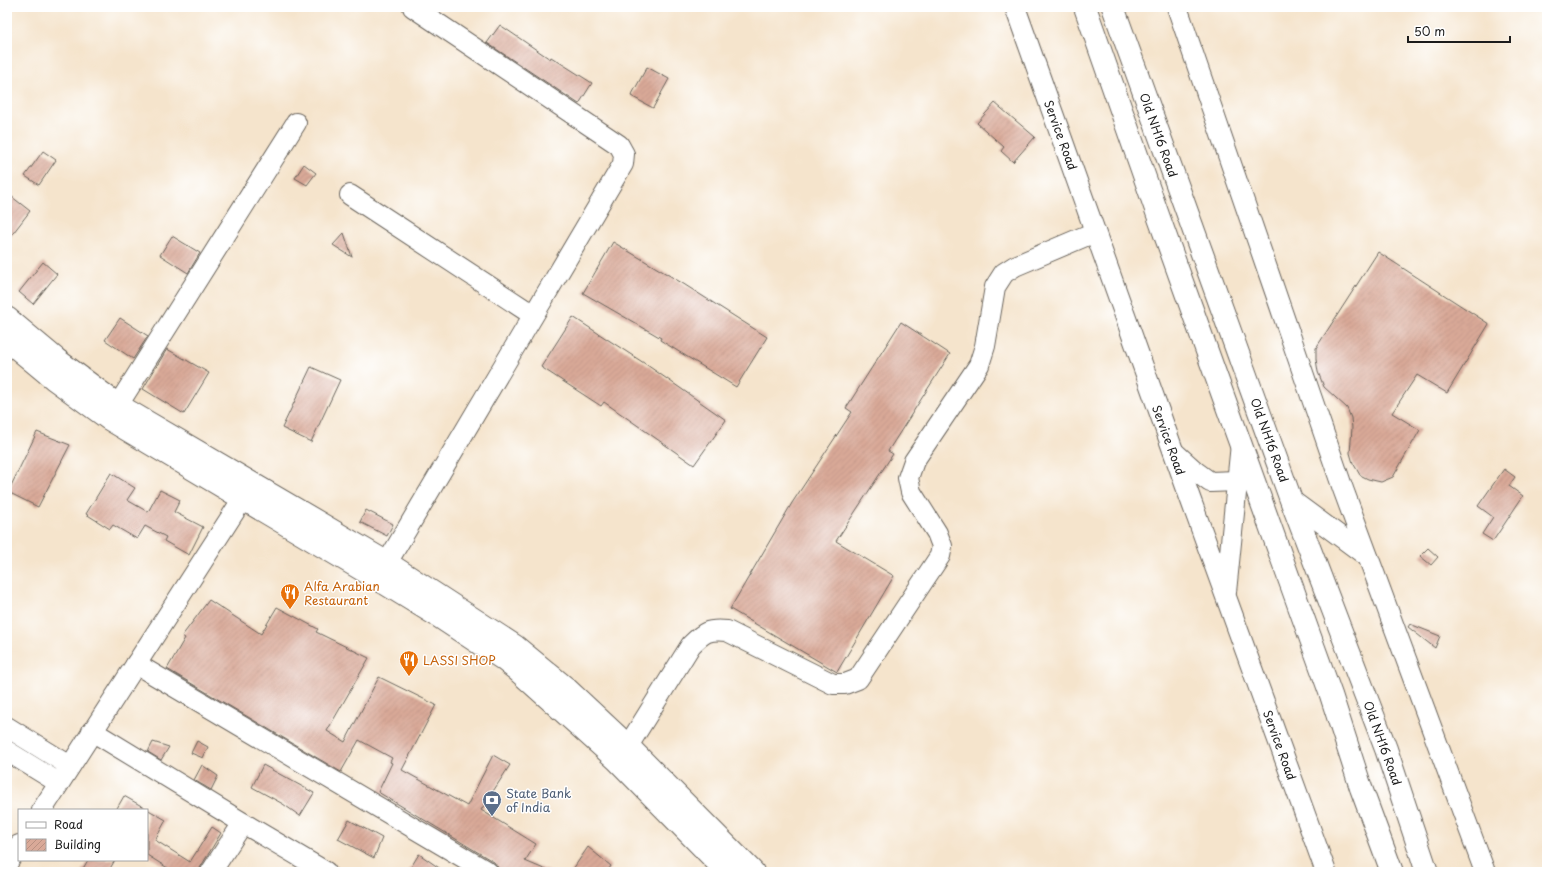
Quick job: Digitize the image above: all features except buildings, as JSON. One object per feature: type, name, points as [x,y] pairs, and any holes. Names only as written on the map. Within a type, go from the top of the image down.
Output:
[{"type":"main road","points":[[1085,7],[1329,687],[1361,788],[1392,872]]},
{"type":"main road","name":"Old NH16 Road","points":[[1113,7],[1291,500],[1386,749],[1428,872]]},
{"type":"main road","points":[[7,318],[56,360],[118,405],[247,492]]},
{"type":"main road","points":[[7,340],[54,379],[108,420],[247,492],[515,646],[566,688],[628,746],[726,866]]},
{"type":"main road","points":[[381,570],[438,616],[503,658],[517,670],[617,760],[726,866],[753,872]]},
{"type":"street","points":[[381,570],[623,164],[624,154],[619,145],[413,7]]},
{"type":"street","name":"Service Road","points":[[1015,7],[1225,596],[1326,872]]},
{"type":"street","points":[[1177,7],[1343,489],[1485,872]]},
{"type":"street","points":[[118,405],[296,122]]},
{"type":"street","points":[[350,195],[533,315]]},
{"type":"street","points":[[628,746],[691,644],[702,633],[714,630],[727,631],[833,684],[845,684],[858,679],[940,556],[942,546],[937,532],[911,492],[908,478],[914,461],[980,365],[986,346],[995,287],[1004,273],[1015,266],[1095,232]]},
{"type":"street","points":[[1225,596],[1241,444]]},
{"type":"street","points":[[1173,451],[1195,471],[1210,482],[1237,481]]},
{"type":"street","points":[[43,809],[247,492]]},
{"type":"street","points":[[1291,500],[1368,557]]},
{"type":"street","points":[[136,664],[488,872]]},
{"type":"street","points":[[7,727],[70,766]]},
{"type":"street","points":[[92,731],[326,872]]},
{"type":"street","points":[[7,751],[59,783]]},
{"type":"street","points":[[211,872],[243,823]]},
{"type":"street","points":[[7,864],[18,847]]},
{"type":"place","name":"Alfa Arabian Restaurant","points":[[290,610]]},
{"type":"place","name":"LASSI SHOP","points":[[409,677]]},
{"type":"place","name":"State Bank of India","points":[[492,817]]}]
